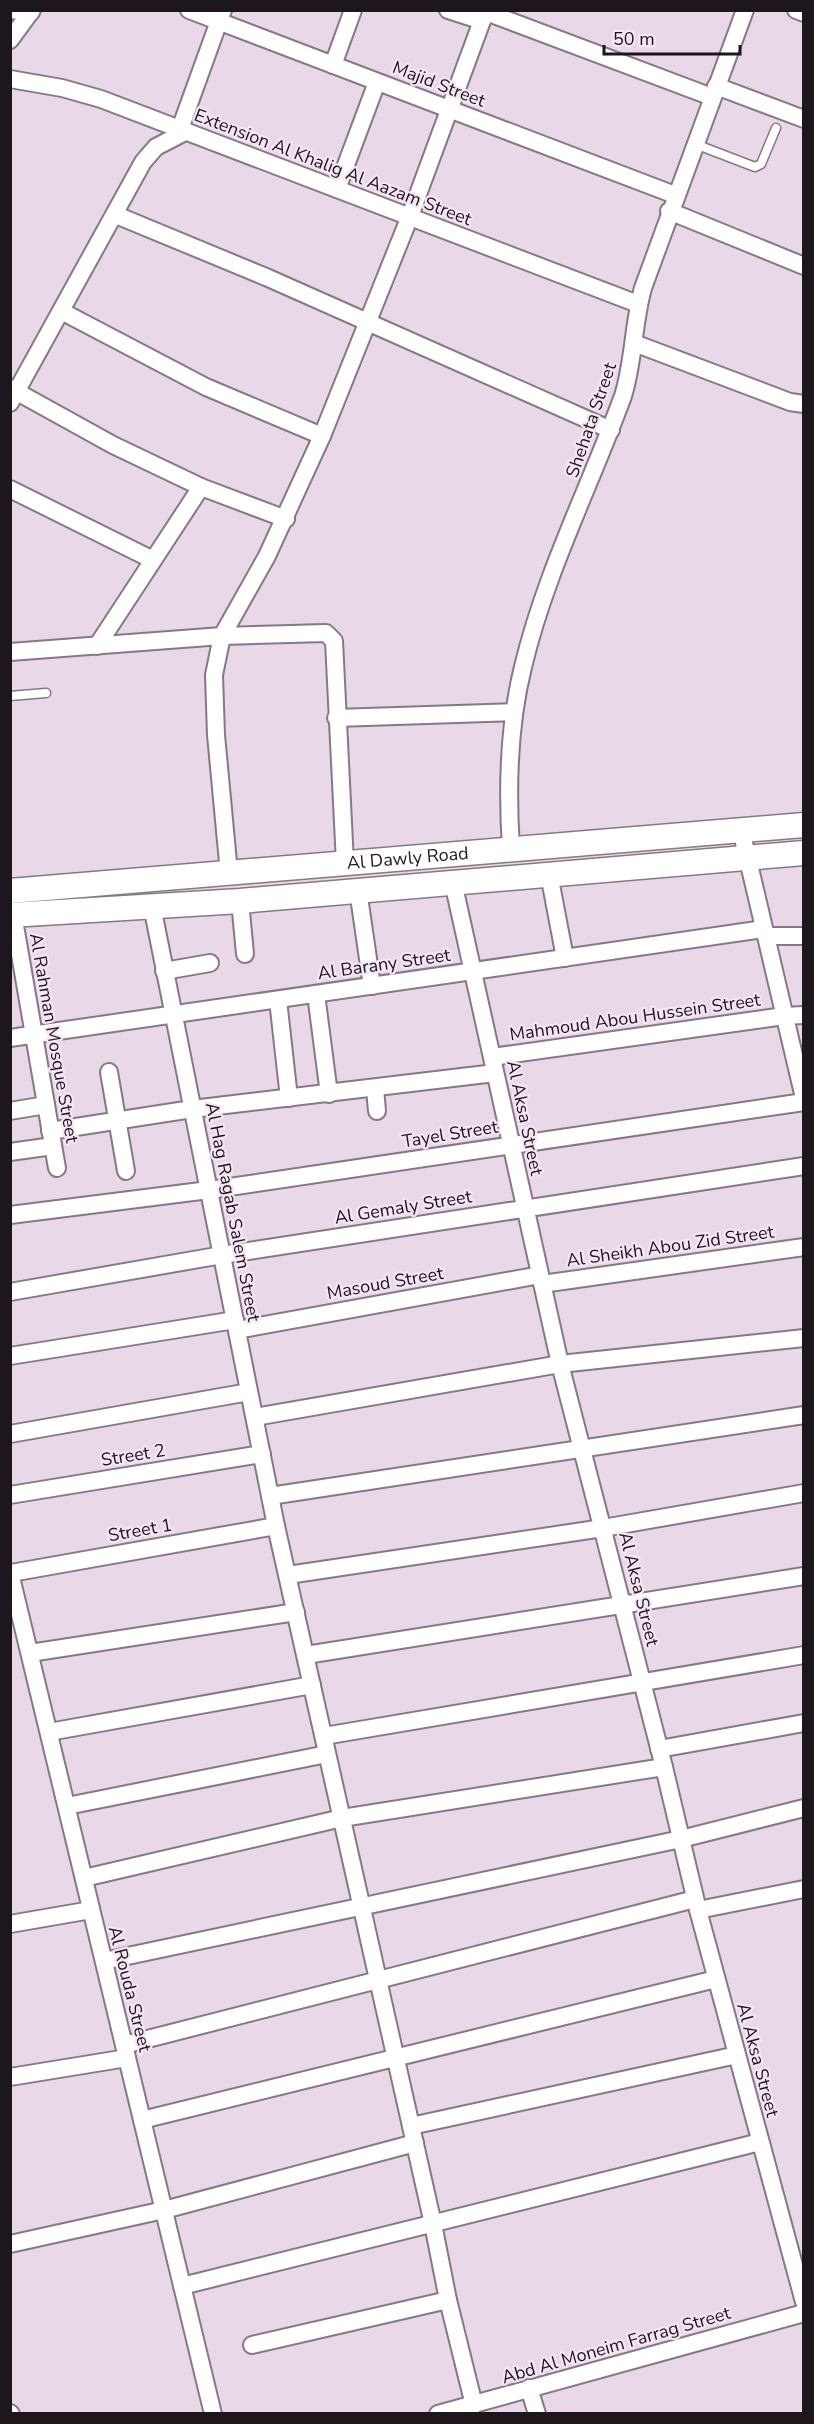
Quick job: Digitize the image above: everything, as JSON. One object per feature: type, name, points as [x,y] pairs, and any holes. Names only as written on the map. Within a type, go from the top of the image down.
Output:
[{"type":"street","points":[[11,10],[32,11]]},
{"type":"street","name":"Majid Street","points":[[189,10],[221,16],[333,65],[675,195]]},
{"type":"street","points":[[333,65],[353,10]]},
{"type":"street","points":[[448,10],[485,15],[804,119]]},
{"type":"street","name":"Shehata Street","points":[[511,849],[508,792],[514,712],[535,623],[611,430],[628,379],[638,304],[669,211],[745,10]]},
{"type":"street","points":[[796,10],[804,13]]},
{"type":"street","points":[[10,40],[32,11]]},
{"type":"street","points":[[229,873],[215,687],[217,654],[222,636],[285,519],[322,436],[410,216],[485,15]]},
{"type":"street","points":[[221,16],[182,130],[156,147],[149,155],[63,312],[12,394],[201,487],[285,519]]},
{"type":"street","name":"Extension Al Khalig Al Aazam Street","points":[[10,79],[82,93],[638,304]]},
{"type":"street","points":[[337,189],[377,82]]},
{"type":"street","points":[[669,211],[803,263]]},
{"type":"street","points":[[116,215],[368,322],[611,430]]},
{"type":"street","points":[[63,312],[206,387],[322,436]]},
{"type":"street","points":[[634,343],[790,402],[804,404]]},
{"type":"street","points":[[97,646],[201,487]]},
{"type":"street","points":[[10,489],[153,560]]},
{"type":"street","points":[[10,652],[222,636],[326,633],[331,636],[334,641],[336,718],[345,863]]},
{"type":"street","points":[[336,718],[514,712]]},
{"type":"street","name":"Al Dawly Road","points":[[11,907],[135,881],[804,825]]},
{"type":"street","points":[[741,830],[804,1100]]},
{"type":"street","points":[[463,881],[471,853]]},
{"type":"street","name":"Al Dawly Road","points":[[11,907],[145,906],[240,901],[804,853]]},
{"type":"street","points":[[549,874],[565,958]]},
{"type":"street","points":[[135,881],[145,906]]},
{"type":"street","name":"Al Aksa Street","points":[[463,881],[473,971],[560,1364],[664,1767],[696,1905],[804,2302]]},
{"type":"street","points":[[358,890],[372,986]]},
{"type":"street","points":[[240,901],[245,954]]},
{"type":"street","name":"Al Hag Ragab Salem Street","points":[[145,906],[164,971],[276,1526],[379,1980],[448,2300],[474,2405]]},
{"type":"street","name":"Al Rahman Mosque Street","points":[[11,907],[57,1168]]},
{"type":"street","name":"Al Barany Street","points":[[10,1038],[565,958],[765,933],[804,936]]},
{"type":"street","points":[[164,971],[210,963]]},
{"type":"street","points":[[316,994],[329,1094]]},
{"type":"street","points":[[278,1000],[289,1098]]},
{"type":"street","name":"Mahmoud Abou Hussein Street","points":[[10,1152],[52,1138],[118,1122],[192,1109],[375,1089],[494,1065],[784,1016],[804,1015]]},
{"type":"street","points":[[109,1072],[126,1171]]},
{"type":"street","points":[[375,1089],[377,1111]]},
{"type":"street","name":"Tayel Street","points":[[10,1215],[209,1190],[804,1100]]},
{"type":"street","points":[[10,1110],[46,1105]]},
{"type":"street","name":"Al Gemaly Street","points":[[10,1292],[222,1255],[804,1166]]},
{"type":"street","name":"Al Sheikh Abou Zid Street","points":[[541,1280],[804,1247]]},
{"type":"street","name":"Masoud Street","points":[[10,1356],[541,1280]]},
{"type":"street","points":[[255,1417],[560,1364],[804,1338]]},
{"type":"street","points":[[10,1434],[249,1392]]},
{"type":"street","points":[[270,1496],[804,1415]]},
{"type":"street","name":"Street 2","points":[[10,1496],[262,1454]]},
{"type":"street","points":[[288,1575],[603,1528],[804,1493]]},
{"type":"street","name":"Street 1","points":[[10,1573],[276,1526]]},
{"type":"street","name":"Al Rouda Street","points":[[10,1573],[213,2414]]},
{"type":"street","points":[[306,1655],[804,1576]]},
{"type":"street","points":[[30,1653],[296,1612]]},
{"type":"street","points":[[324,1736],[804,1655]]},
{"type":"street","points":[[49,1732],[312,1685]]},
{"type":"street","points":[[659,1749],[804,1724]]},
{"type":"street","points":[[67,1806],[327,1754]]},
{"type":"street","points":[[84,1878],[342,1818],[664,1767]]},
{"type":"street","points":[[104,1961],[681,1839],[804,1809]]},
{"type":"street","points":[[10,2078],[126,2052],[379,1980],[696,1905],[804,1889]]},
{"type":"street","points":[[10,1924],[92,1910]]},
{"type":"street","points":[[142,2120],[716,1979]]},
{"type":"street","points":[[411,2126],[736,2055]]},
{"type":"street","points":[[182,2286],[760,2142]]},
{"type":"street","points":[[10,2244],[164,2210],[415,2144]]},
{"type":"street","points":[[252,2345],[448,2300]]},
{"type":"street","name":"Abd Al Moneim Farrag Street","points":[[438,2414],[804,2313]]},
{"type":"street","points":[[529,2388],[537,2414]]},
{"type":"lane","points":[[695,144],[755,167],[761,164],[776,128]]},
{"type":"lane","points":[[10,696],[46,693]]}]
